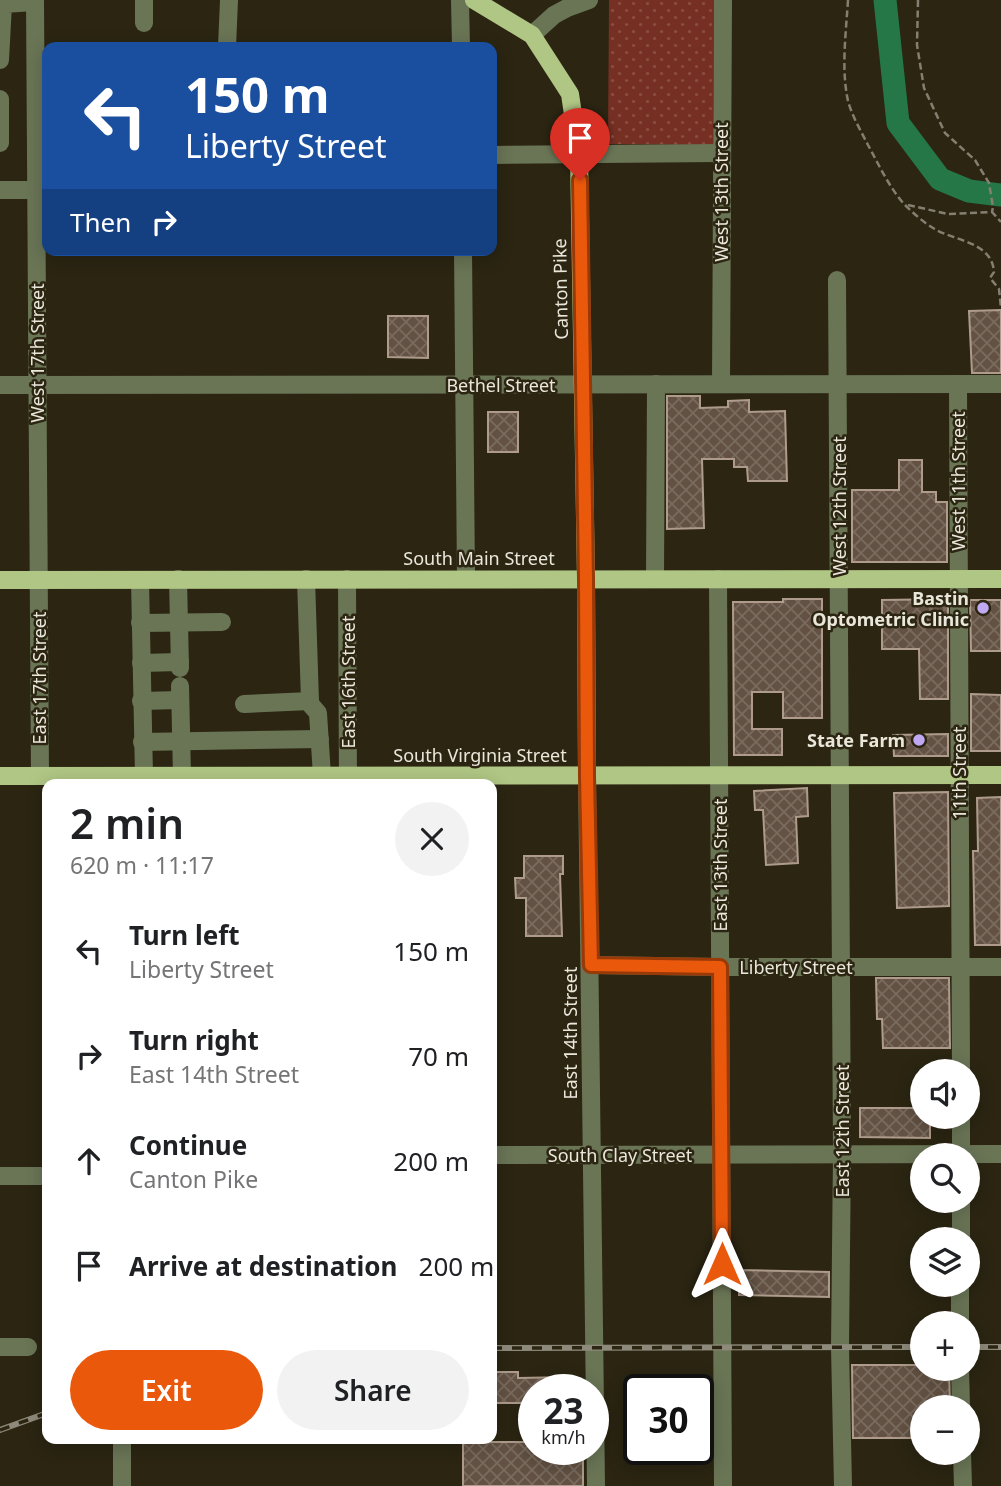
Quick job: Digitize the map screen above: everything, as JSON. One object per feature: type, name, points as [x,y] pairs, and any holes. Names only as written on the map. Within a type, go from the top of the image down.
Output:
[{"type":"main road","name":"Canton Pike","points":[[474,0],[532,34],[570,94],[579,155],[586,579]]},
{"type":"main road","name":"East 14th Street","points":[[586,579],[587,776]]},
{"type":"main road","name":"South Main Street","points":[[0,580],[1001,579]]},
{"type":"main road","name":"South Virginia Street","points":[[497,779],[587,776],[1001,775]]},
{"type":"main road","name":"South Virginia Street","points":[[0,776],[95,779]]},
{"type":"main road","name":"South Virginia Street","points":[[121,779],[144,776],[322,776],[342,779]]},
{"type":"street","points":[[144,0],[144,23]]},
{"type":"street","points":[[227,42],[229,0]]},
{"type":"street","points":[[460,0],[461,42]]},
{"type":"street","points":[[532,34],[554,15],[589,0]]},
{"type":"street","name":"West 13th Street","points":[[721,384],[723,0]]},
{"type":"street","points":[[0,60],[3,4],[36,1]]},
{"type":"street","name":"West 17th Street","points":[[36,1],[38,580]]},
{"type":"street","points":[[0,99],[0,143]]},
{"type":"street","points":[[497,155],[721,153]]},
{"type":"street","points":[[0,190],[36,190]]},
{"type":"street","points":[[463,256],[466,579]]},
{"type":"street","name":"West 12th Street","points":[[837,279],[840,775]]},
{"type":"street","points":[[655,579],[656,384]]},
{"type":"street","name":"West 11th Street","points":[[958,384],[959,579]]},
{"type":"street","name":"Bethel Street","points":[[0,386],[1001,384]]},
{"type":"street","points":[[178,579],[182,776]]},
{"type":"street","points":[[306,579],[310,701],[318,713],[322,776]]},
{"type":"street","name":"East 16th Street","points":[[347,579],[348,779]]},
{"type":"street","name":"East 13th Street","points":[[718,579],[723,1486]]},
{"type":"street","name":"11th Street","points":[[959,579],[961,1059]]},
{"type":"street","name":"East 17th Street","points":[[38,580],[40,776]]},
{"type":"street","points":[[139,580],[144,776]]},
{"type":"street","points":[[141,624],[222,622]]},
{"type":"street","points":[[141,663],[180,679]]},
{"type":"street","points":[[142,701],[180,679]]},
{"type":"street","points":[[244,704],[310,701]]},
{"type":"street","points":[[142,742],[320,739]]},
{"type":"street","name":"East 12th Street","points":[[840,775],[840,1347],[843,1486]]},
{"type":"street","name":"East 14th Street","points":[[587,776],[596,1486]]},
{"type":"street","name":"Liberty Street","points":[[591,965],[1001,967]]},
{"type":"street","name":"South Clay Street","points":[[980,1155],[1001,1154]]},
{"type":"street","name":"South Clay Street","points":[[497,1155],[910,1155]]},
{"type":"street","points":[[0,1176],[42,1175]]},
{"type":"street","points":[[0,1347],[28,1347]]},
{"type":"street","points":[[122,1444],[122,1486]]},
{"type":"street","points":[[962,1465],[962,1486]]},
{"type":"path","points":[[848,0],[845,74],[848,103],[860,128],[885,177],[905,204],[934,229],[977,247],[990,259],[995,272],[990,278],[1000,289],[1001,308]]},
{"type":"path","points":[[918,0],[917,45],[925,88],[945,133],[975,160],[989,183],[992,212]]},
{"type":"path","points":[[905,204],[948,214],[992,212]]},
{"type":"path","points":[[992,212],[1001,222]]},
{"type":"shaded area","points":[[609,0],[714,0],[713,145],[608,144]]},
{"type":"building","points":[[1001,310],[1001,373],[972,373],[969,311]]},
{"type":"building","points":[[388,316],[428,316],[428,358],[388,357]]},
{"type":"building","points":[[667,396],[700,396],[700,408],[728,407],[728,401],[749,400],[749,412],[785,411],[787,481],[748,481],[747,467],[734,467],[734,459],[702,459],[704,528],[667,529]]},
{"type":"building","points":[[488,412],[518,412],[518,452],[488,452]]},
{"type":"building","points":[[899,460],[922,460],[922,492],[936,492],[936,502],[947,502],[947,562],[852,562],[852,490],[899,490]]},
{"type":"building","points":[[783,599],[822,599],[822,718],[783,718],[783,692],[752,692],[752,729],[782,729],[782,755],[734,755],[733,602],[783,602]]},
{"type":"building","points":[[948,599],[948,699],[920,699],[919,649],[882,649],[882,600]]},
{"type":"building","points":[[970,600],[1001,600],[1001,651],[971,651]]},
{"type":"building","points":[[971,694],[1001,695],[1001,751],[971,751]]},
{"type":"building","points":[[948,734],[948,756],[894,756],[893,735]]},
{"type":"building","points":[[807,788],[808,816],[796,817],[798,863],[766,865],[763,810],[755,810],[754,791]]},
{"type":"building","points":[[948,792],[949,906],[897,908],[894,793]]},
{"type":"building","points":[[1001,797],[1001,945],[975,945],[973,851],[978,851],[977,798]]},
{"type":"building","points":[[524,856],[563,856],[563,874],[560,874],[562,936],[526,936],[526,898],[516,898],[515,878],[524,878]]},
{"type":"building","points":[[876,978],[949,978],[950,1048],[883,1048],[882,1019],[877,1019]]},
{"type":"building","points":[[860,1108],[910,1108],[910,1129],[930,1129],[930,1138],[860,1137]]},
{"type":"building","points":[[739,1270],[829,1272],[829,1297],[739,1295]]},
{"type":"building","points":[[852,1365],[910,1365],[910,1381],[949,1381],[950,1395],[910,1395],[910,1438],[853,1438]]},
{"type":"building","points":[[497,1372],[518,1374],[518,1403],[497,1403]]},
{"type":"building","points":[[518,1442],[518,1465],[583,1465],[583,1486],[463,1486],[463,1444]]},
{"type":"waterway","points":[[885,0],[898,123],[940,179],[969,191],[1001,195]]},
{"type":"railway","points":[[497,1348],[910,1347]]},
{"type":"railway","points":[[980,1347],[1001,1347]]},
{"type":"railway","points":[[0,1430],[42,1415]]},
{"type":"place","name":"Bastin Optometric Clinic","points":[[983,608]]},
{"type":"place","name":"State Farm","points":[[919,740]]},
{"type":"route","points":[[580,180],[591,965],[720,967],[722,1264]]}]
